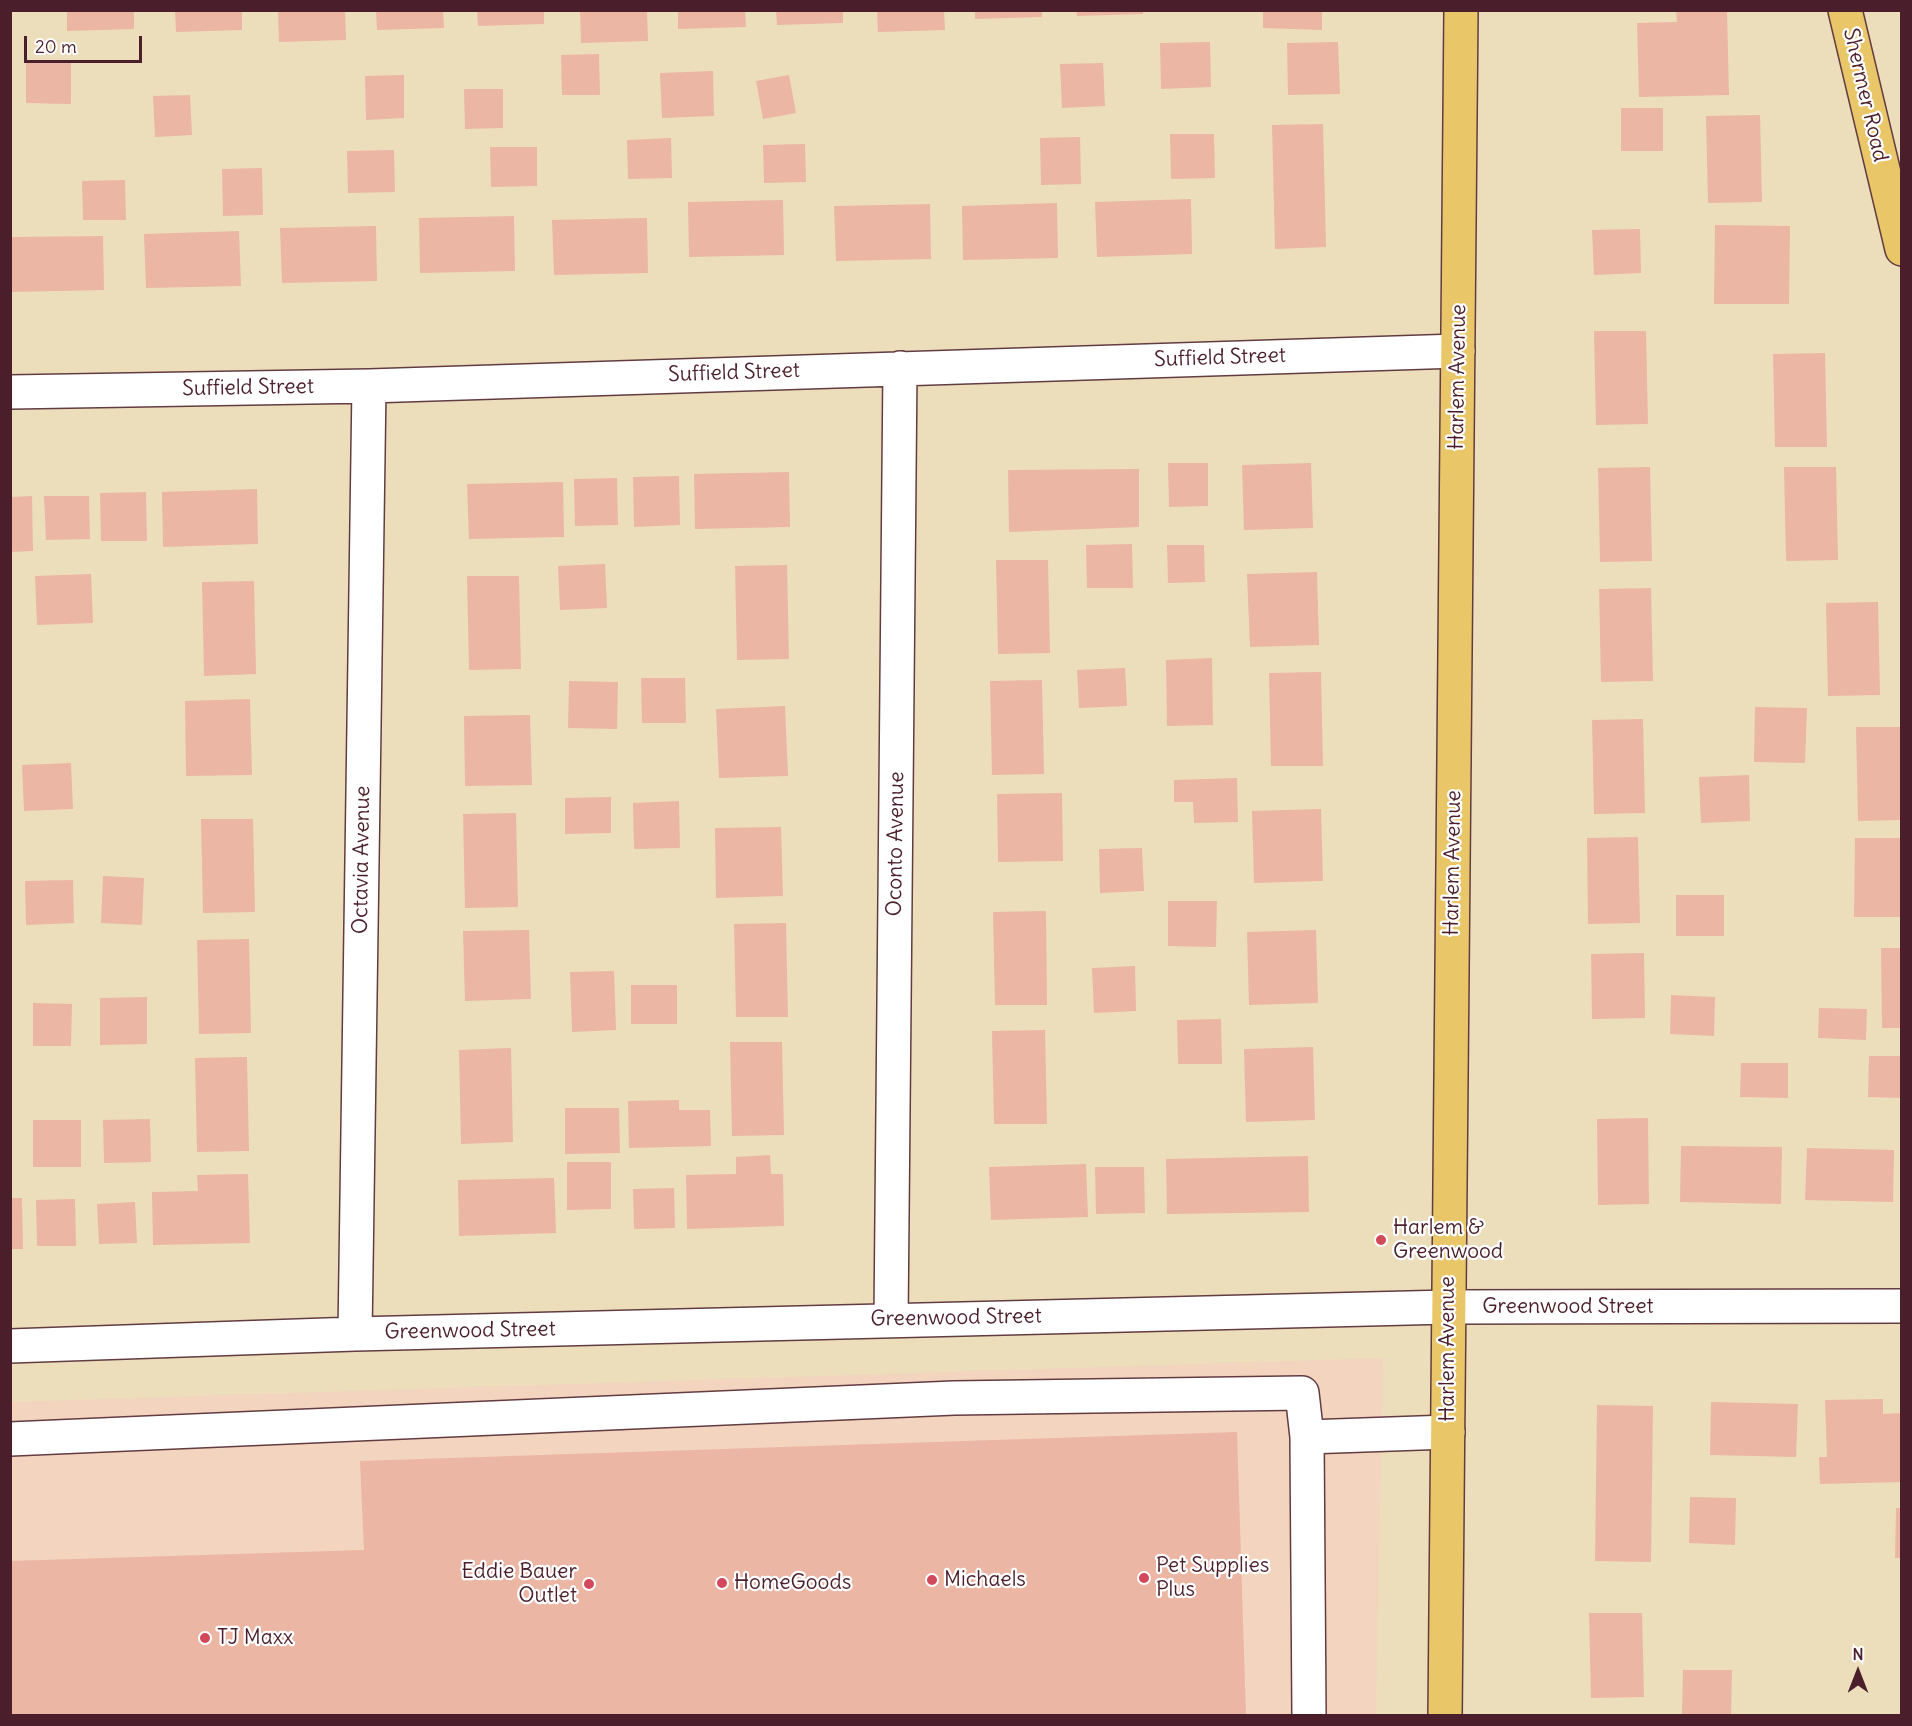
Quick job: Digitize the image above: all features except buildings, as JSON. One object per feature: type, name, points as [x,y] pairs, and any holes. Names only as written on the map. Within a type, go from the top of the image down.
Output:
[{"type":"main road","name":"Harlem Avenue","points":[[1445,1716],[1461,10]]},
{"type":"main road","name":"Shermer Road","points":[[1845,10],[1902,249]]},
{"type":"street","name":"Suffield Street","points":[[10,392],[369,386],[1458,351]]},
{"type":"street","name":"Oconto Avenue","points":[[891,1320],[900,368]]},
{"type":"street","name":"Octavia Avenue","points":[[355,1334],[369,386]]},
{"type":"street","name":"Greenwood Street","points":[[10,1346],[355,1334],[1449,1307],[1902,1306]]},
{"type":"street","points":[[10,1439],[954,1398],[1302,1393],[1306,1437],[1309,1716]]},
{"type":"street","points":[[1306,1437],[1448,1432]]},
{"type":"shaded area","points":[[1383,1358],[1376,1715],[11,1715],[10,1402]]},
{"type":"place","name":"Harlem & Greenwood","points":[[1381,1240]]},
{"type":"place","name":"Pet Supplies Plus","points":[[1144,1578]]},
{"type":"place","name":"Michaels","points":[[932,1580]]},
{"type":"place","name":"HomeGoods","points":[[722,1583]]},
{"type":"place","name":"Eddie Bauer Outlet","points":[[589,1584]]},
{"type":"place","name":"TJ Maxx","points":[[205,1638]]}]
